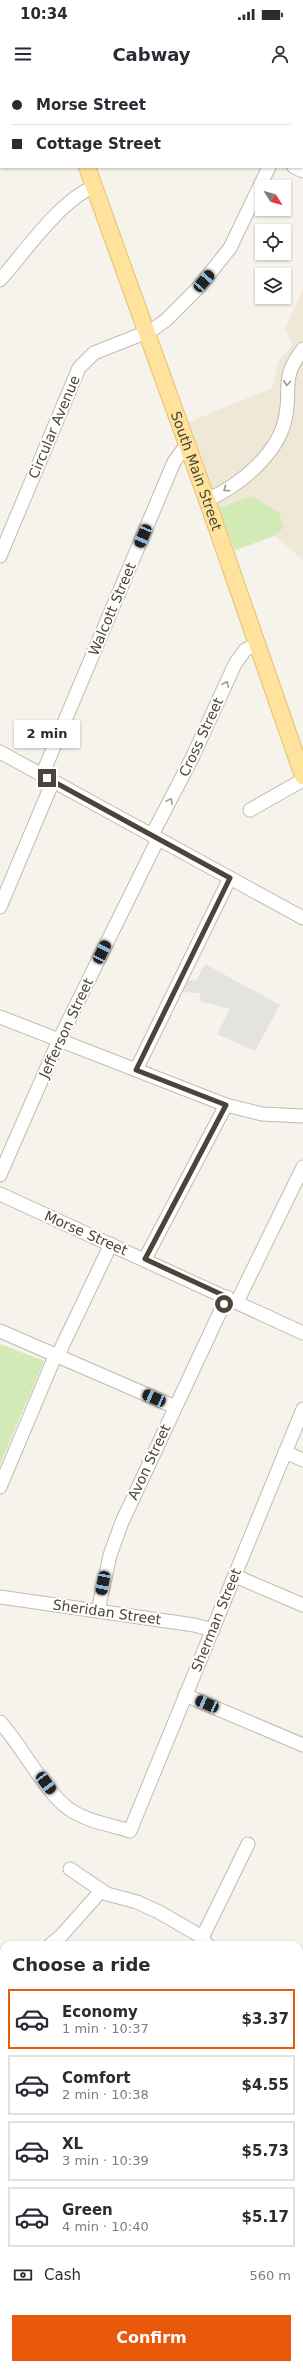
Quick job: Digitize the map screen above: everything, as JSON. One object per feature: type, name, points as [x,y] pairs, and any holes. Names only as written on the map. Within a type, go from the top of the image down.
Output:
[{"type":"main road","name":"South Main Street","points":[[87,168],[207,500],[257,644],[300,756],[303,776]]},
{"type":"street","name":"Circular Avenue","points":[[0,556],[79,368],[94,353],[146,333],[166,320],[218,264],[240,231],[269,168]]},
{"type":"street","points":[[0,280],[69,202],[84,191],[94,187]]},
{"type":"street","points":[[207,500],[221,493],[252,470],[271,449],[286,417],[289,373],[303,349]]},
{"type":"street","name":"Walcott Street","points":[[0,907],[48,778],[174,462],[182,452],[188,448]]},
{"type":"street","name":"Cross Street","points":[[155,837],[235,664],[245,650],[257,644]]},
{"type":"street","points":[[0,752],[303,918]]},
{"type":"street","points":[[250,810],[303,780]]},
{"type":"street","name":"Jefferson Street","points":[[0,1176],[59,1040],[155,837]]},
{"type":"street","points":[[136,1070],[230,878]]},
{"type":"street","points":[[0,1017],[226,1105],[262,1114],[303,1116]]},
{"type":"street","points":[[145,1259],[226,1105]]},
{"type":"street","name":"Avon Street","points":[[98,1611],[106,1569],[115,1539],[175,1407],[303,1168]]},
{"type":"street","name":"Morse Street","points":[[0,1194],[145,1259],[303,1333]]},
{"type":"street","points":[[0,1487],[57,1355],[111,1244]]},
{"type":"street","points":[[0,1331],[175,1407]]},
{"type":"street","name":"Sherman Street","points":[[0,1722],[55,1794],[69,1809],[89,1818],[130,1831],[303,1409]]},
{"type":"street","points":[[285,1452],[303,1460]]},
{"type":"street","points":[[235,1576],[303,1605]]},
{"type":"street","name":"Sheridan Street","points":[[0,1597],[194,1625],[212,1630]]},
{"type":"street","points":[[185,1695],[303,1745]]},
{"type":"street","points":[[70,1869],[102,1891],[150,1907],[205,1941],[248,1844]]},
{"type":"street","points":[[55,1941],[102,1891]]},
{"type":"shaded area","points":[[303,288],[303,560],[275,536],[235,551],[187,423],[272,388],[278,362],[293,344],[285,329]]},
{"type":"shaded area","points":[[205,964],[280,1005],[255,1051],[217,1034],[230,1009],[199,1001],[201,994],[199,993],[181,992],[187,978],[191,981],[197,979]]},
{"type":"green space","points":[[252,496],[279,513],[284,527],[275,535],[235,550],[219,508]]},
{"type":"green space","points":[[0,1344],[44,1361],[0,1464]]},
{"type":"route","points":[[47,778],[230,878],[136,1070],[226,1105],[145,1259],[227,1297],[224,1304]]}]
